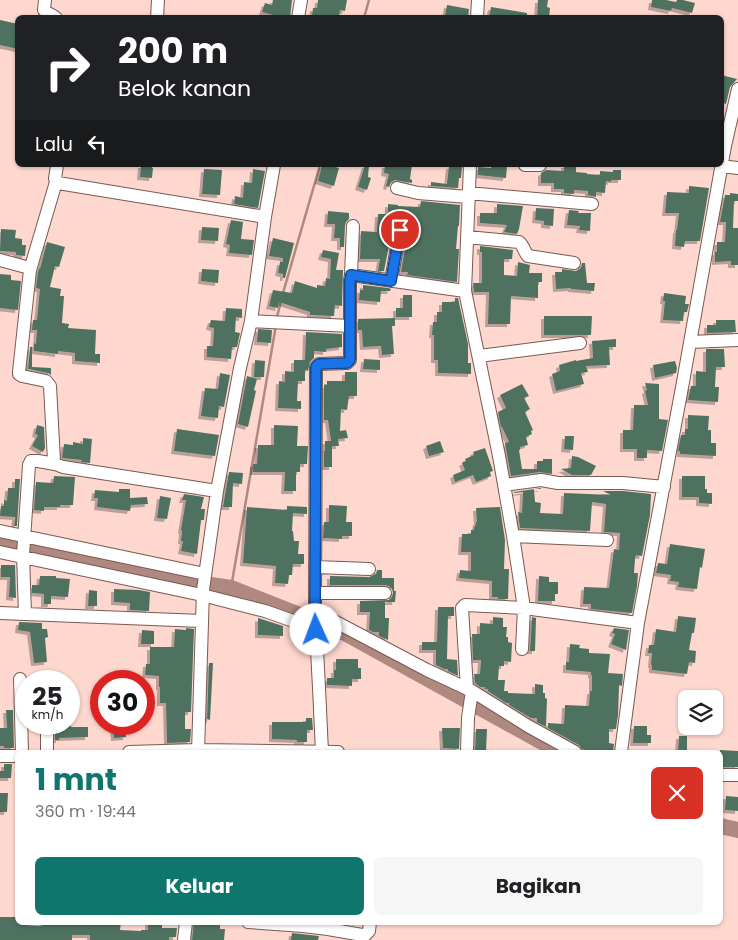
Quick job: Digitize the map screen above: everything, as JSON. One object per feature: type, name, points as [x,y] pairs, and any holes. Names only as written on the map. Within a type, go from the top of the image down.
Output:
[{"type":"street","points":[[45,0],[44,10],[46,13],[53,15]]},
{"type":"street","points":[[157,15],[158,0]]},
{"type":"street","points":[[298,15],[301,0]]},
{"type":"street","points":[[477,15],[478,0]]},
{"type":"street","points":[[724,141],[738,89]]},
{"type":"street","points":[[724,166],[738,168]]},
{"type":"street","points":[[55,464],[50,386],[46,381],[22,376],[19,372],[30,270],[56,182],[58,167]]},
{"type":"street","points":[[198,750],[204,585],[216,490],[251,321],[274,167]]},
{"type":"street","points":[[470,167],[465,291],[513,536],[524,608],[522,649]]},
{"type":"street","points":[[620,750],[638,623],[722,167]]},
{"type":"street","points":[[56,182],[265,217]]},
{"type":"street","points":[[397,188],[418,193],[592,204]]},
{"type":"street","points":[[322,750],[315,620],[316,367],[319,364],[347,363],[350,360],[350,280],[353,226]]},
{"type":"street","points":[[391,281],[400,230]]},
{"type":"street","points":[[467,237],[519,242],[528,256],[574,263]]},
{"type":"street","points":[[0,260],[26,267],[30,270]]},
{"type":"street","points":[[351,275],[465,291]]},
{"type":"street","points":[[251,321],[350,326]]},
{"type":"street","points":[[690,342],[738,340]]},
{"type":"street","points":[[479,356],[580,343]]},
{"type":"street","points":[[25,614],[23,539],[28,465],[32,461],[216,490]]},
{"type":"street","points":[[504,485],[541,480],[566,483],[623,483],[664,487]]},
{"type":"street","points":[[0,531],[23,539],[204,585],[265,611],[315,620],[470,693],[571,750]]},
{"type":"street","points":[[513,536],[606,540]]},
{"type":"street","points":[[0,552],[204,585]]},
{"type":"street","points":[[315,567],[369,569]]},
{"type":"street","points":[[315,593],[385,592]]},
{"type":"street","points":[[467,750],[470,693],[463,606],[524,608],[638,623]]},
{"type":"street","points":[[0,613],[202,621]]},
{"type":"street","points":[[22,735],[22,750]]},
{"type":"street","points":[[47,735],[47,750]]},
{"type":"street","points":[[0,756],[15,756]]},
{"type":"street","points":[[723,775],[738,775]]},
{"type":"street","points":[[184,940],[186,925]]},
{"type":"street","points":[[268,925],[327,934],[365,935],[369,931],[370,925]]},
{"type":"building","points":[[273,0],[292,0],[290,15],[273,15],[262,12],[265,3],[272,5]]},
{"type":"building","points":[[318,0],[347,0],[345,11],[340,10],[339,15],[312,15],[313,8],[317,8]]},
{"type":"building","points":[[538,0],[548,0],[547,7],[550,8],[549,15],[537,15]]},
{"type":"building","points":[[652,0],[676,2],[677,0],[683,0],[695,3],[692,13],[672,8],[671,11],[651,7]]},
{"type":"building","points":[[447,5],[469,9],[468,15],[445,15]]},
{"type":"building","points":[[491,7],[527,13],[527,15],[490,15]]},
{"type":"building","points":[[0,20],[15,23],[15,48],[0,45]]},
{"type":"building","points":[[724,76],[737,79],[730,87],[726,104],[724,103]]},
{"type":"building","points":[[141,167],[153,168],[152,178],[140,177]]},
{"type":"building","points":[[322,167],[339,168],[334,186],[318,181]]},
{"type":"building","points":[[364,167],[369,167],[368,177],[371,178],[367,190],[358,187]]},
{"type":"building","points":[[385,167],[412,167],[410,179],[412,183],[395,180],[391,182],[389,187],[386,186],[389,174],[384,173]]},
{"type":"building","points":[[449,167],[462,167],[458,188],[431,186],[431,182],[447,184]]},
{"type":"building","points":[[478,167],[507,167],[506,178],[478,175]]},
{"type":"building","points":[[564,167],[576,167],[576,172],[600,175],[600,171],[613,172],[613,170],[621,170],[621,180],[606,181],[605,193],[596,192],[596,197],[588,195],[588,191],[574,190],[574,194],[564,193],[564,189],[554,189],[554,183],[541,183],[541,173],[546,170],[564,171]]},
{"type":"building","points":[[204,169],[222,170],[220,195],[202,194]]},
{"type":"building","points":[[253,169],[265,171],[258,208],[234,204],[235,196],[243,198],[244,182],[252,183]]},
{"type":"building","points":[[689,186],[709,188],[700,241],[685,241],[684,247],[675,246],[679,213],[665,213],[667,192],[689,193]]},
{"type":"building","points":[[730,193],[738,194],[738,201],[734,201],[733,228],[738,228],[738,265],[731,265],[731,261],[715,262],[717,242],[725,242],[726,222],[720,222],[725,195],[730,195]]},
{"type":"building","points":[[421,201],[460,205],[456,249],[459,249],[457,282],[407,275],[408,272],[401,272],[408,231],[407,226],[402,222],[386,225],[385,241],[390,241],[384,271],[378,271],[380,259],[360,259],[361,231],[377,232],[378,214],[388,214],[388,204],[420,207]]},
{"type":"building","points":[[497,204],[523,206],[517,234],[504,232],[507,225],[480,223],[480,213],[497,213]]},
{"type":"building","points":[[536,208],[554,209],[553,226],[544,225],[544,221],[535,220]]},
{"type":"building","points":[[569,210],[579,211],[578,213],[591,213],[590,231],[579,230],[580,226],[567,225]]},
{"type":"building","points":[[328,211],[349,213],[349,219],[345,226],[344,247],[340,247],[340,238],[334,238],[335,224],[327,224]]},
{"type":"building","points":[[231,220],[243,222],[241,239],[254,240],[252,255],[229,253],[230,245],[226,244]]},
{"type":"building","points":[[202,227],[219,228],[218,241],[201,240]]},
{"type":"building","points":[[1,229],[16,230],[15,238],[22,239],[22,245],[26,245],[25,256],[16,255],[16,252],[0,251]]},
{"type":"building","points":[[273,238],[294,243],[285,278],[283,278],[283,274],[278,273],[280,262],[283,262],[283,258],[269,256]]},
{"type":"building","points":[[47,242],[65,247],[59,267],[55,266],[50,287],[61,289],[60,296],[64,296],[62,323],[69,324],[68,328],[96,330],[95,354],[100,354],[100,363],[75,361],[75,353],[58,351],[58,354],[34,351],[37,330],[32,330],[33,320],[37,320],[40,289],[36,288],[38,272]]},
{"type":"building","points":[[480,246],[513,250],[512,259],[504,259],[504,275],[517,276],[518,262],[530,265],[529,273],[542,273],[542,282],[538,282],[538,298],[511,296],[510,324],[488,324],[489,292],[474,292],[473,283],[482,283],[482,252],[480,252]]},
{"type":"building","points":[[323,250],[339,253],[336,270],[343,270],[342,306],[335,305],[334,316],[310,315],[310,312],[279,302],[278,308],[269,306],[273,290],[292,293],[295,281],[317,288],[317,285],[325,286],[326,278],[330,279],[331,259],[321,257]]},
{"type":"building","points":[[582,263],[585,263],[587,283],[595,283],[594,291],[571,288],[556,289],[555,272],[562,272],[562,269],[576,271],[581,268]]},
{"type":"building","points":[[202,269],[219,270],[218,283],[201,281]]},
{"type":"building","points":[[0,274],[11,275],[11,280],[21,281],[18,310],[0,308]]},
{"type":"building","points":[[363,285],[391,289],[390,291],[381,291],[380,302],[359,300],[360,290],[363,290]]},
{"type":"building","points":[[664,293],[686,296],[685,304],[689,304],[687,312],[684,312],[683,321],[663,320]]},
{"type":"building","points":[[403,295],[412,295],[412,317],[396,317],[396,308],[403,308]]},
{"type":"building","points":[[455,298],[458,298],[468,344],[468,363],[471,363],[471,374],[438,373],[438,360],[434,360],[433,322],[437,322],[437,312],[442,312],[442,302],[455,302]]},
{"type":"building","points":[[226,308],[242,309],[242,318],[236,317],[235,332],[240,333],[237,347],[232,347],[231,359],[207,357],[207,346],[213,346],[214,328],[209,327],[211,320],[225,321]]},
{"type":"building","points":[[544,316],[592,316],[591,335],[544,335]]},
{"type":"building","points":[[395,318],[395,326],[392,326],[394,354],[382,355],[381,346],[363,347],[362,330],[358,330],[358,319]]},
{"type":"building","points":[[716,320],[735,320],[736,332],[707,333],[707,325],[716,325]]},
{"type":"building","points":[[258,329],[272,330],[271,343],[257,342]]},
{"type":"building","points":[[306,332],[342,334],[342,347],[326,349],[326,352],[314,351],[314,358],[310,362],[308,371],[305,370],[305,381],[298,381],[297,401],[301,401],[301,409],[278,408],[279,381],[285,382],[285,371],[294,372],[294,360],[305,360]]},
{"type":"building","points":[[616,339],[616,347],[609,347],[610,365],[586,366],[588,372],[581,373],[584,384],[556,391],[552,374],[560,371],[559,365],[593,358],[592,341]]},
{"type":"building","points":[[30,347],[32,347],[32,367],[51,368],[51,375],[28,369]]},
{"type":"building","points":[[706,349],[724,349],[725,367],[716,367],[715,387],[719,387],[718,402],[688,400],[691,386],[696,386],[696,371],[706,372]]},
{"type":"building","points":[[364,359],[380,360],[380,370],[363,369]]},
{"type":"building","points":[[255,360],[265,361],[264,377],[254,377]]},
{"type":"building","points":[[675,361],[676,373],[655,378],[653,365]]},
{"type":"building","points":[[345,372],[357,372],[357,396],[349,396],[347,410],[341,409],[340,431],[346,430],[348,438],[338,439],[339,446],[332,446],[332,467],[324,467],[325,441],[331,441],[328,420],[324,420],[324,385],[327,385],[327,381],[345,381]]},
{"type":"building","points":[[220,373],[230,375],[224,407],[219,406],[218,418],[201,416],[205,388],[218,389]]},
{"type":"building","points":[[247,376],[257,379],[248,427],[238,424]]},
{"type":"building","points":[[645,383],[659,384],[659,419],[668,420],[662,451],[647,450],[647,458],[637,458],[637,449],[623,449],[623,430],[633,430],[634,405],[648,405]]},
{"type":"building","points":[[522,384],[529,396],[524,398],[530,409],[525,412],[533,430],[531,431],[532,434],[526,437],[528,445],[520,447],[519,450],[522,469],[537,469],[537,461],[552,459],[552,474],[540,472],[511,476],[505,443],[509,442],[501,427],[498,412],[506,408],[500,395]]},
{"type":"building","points":[[688,415],[709,416],[708,430],[711,430],[711,443],[716,443],[716,456],[680,454],[680,451],[678,451],[681,435],[685,435],[685,429],[688,429]]},
{"type":"building","points":[[37,425],[44,427],[45,448],[43,452],[32,446],[38,435],[35,434]]},
{"type":"building","points":[[274,425],[298,426],[297,446],[308,446],[307,464],[300,464],[300,472],[296,472],[296,491],[284,491],[285,472],[253,472],[253,464],[257,464],[258,445],[274,445]]},
{"type":"building","points":[[177,429],[219,435],[215,456],[174,451]]},
{"type":"building","points":[[565,436],[574,436],[573,450],[564,449]]},
{"type":"building","points":[[83,438],[92,439],[90,463],[81,462],[82,460],[62,458],[64,444],[73,445],[73,442],[83,444]]},
{"type":"building","points":[[440,441],[444,452],[429,456],[426,446]]},
{"type":"building","points":[[485,448],[493,471],[490,472],[491,476],[476,482],[473,475],[455,482],[453,475],[465,470],[462,463],[466,461],[465,459],[474,455],[473,452]]},
{"type":"building","points":[[572,456],[596,466],[591,475],[572,475],[561,469],[571,468]]},
{"type":"building","points":[[229,472],[243,473],[242,484],[233,483],[232,507],[223,507]]},
{"type":"building","points":[[54,476],[75,477],[73,505],[44,507],[44,511],[34,510],[36,482],[53,483]]},
{"type":"building","points":[[682,476],[705,476],[705,489],[707,489],[707,493],[712,493],[712,504],[699,503],[699,497],[682,497]]},
{"type":"building","points":[[15,479],[20,479],[17,526],[14,526],[15,517],[0,516],[1,506],[4,506],[4,500],[7,501],[8,488],[15,488]]},
{"type":"building","points":[[119,489],[130,489],[130,498],[147,497],[148,504],[131,505],[130,511],[97,507],[98,498],[94,498],[95,490],[119,492]]},
{"type":"building","points":[[534,489],[535,502],[541,503],[540,513],[563,514],[564,493],[611,495],[603,491],[623,491],[651,494],[650,515],[642,556],[636,555],[635,559],[634,573],[638,573],[632,613],[591,609],[591,604],[583,604],[584,587],[609,588],[614,549],[619,550],[620,533],[604,532],[606,504],[592,502],[590,531],[520,528],[518,512],[522,513],[523,492],[514,492]]},
{"type":"building","points":[[184,494],[204,497],[201,509],[205,509],[204,520],[201,520],[197,554],[181,551],[183,541],[181,541],[181,530],[186,500],[182,500]]},
{"type":"building","points":[[160,496],[171,498],[167,519],[157,518]]},
{"type":"building","points":[[329,505],[347,506],[346,522],[352,522],[352,536],[342,536],[342,539],[323,538],[324,522],[329,522]]},
{"type":"building","points":[[287,506],[307,507],[307,514],[293,513],[292,531],[294,541],[299,541],[298,554],[304,554],[304,564],[293,564],[292,575],[289,575],[288,584],[275,583],[276,566],[243,563],[247,507],[287,510]]},
{"type":"building","points":[[500,507],[505,540],[504,569],[509,569],[508,599],[492,597],[492,581],[459,578],[460,570],[471,571],[471,552],[461,552],[462,534],[471,534],[471,530],[474,530],[477,522],[476,508]]},
{"type":"building","points":[[670,544],[705,549],[697,589],[678,587],[679,582],[670,581],[671,575],[656,573],[658,563],[667,564]]},
{"type":"building","points":[[1,565],[15,565],[16,598],[9,597],[10,577],[1,577]]},
{"type":"building","points":[[377,570],[382,570],[382,578],[394,578],[395,602],[385,602],[385,618],[389,618],[388,640],[379,636],[379,632],[369,630],[370,612],[360,612],[360,601],[389,600],[393,593],[389,586],[330,585],[330,576],[369,577],[376,574]]},
{"type":"building","points":[[40,576],[56,576],[56,578],[70,579],[68,597],[51,596],[51,604],[44,604],[44,594],[32,593],[32,585],[39,585]]},
{"type":"building","points":[[539,576],[549,577],[549,582],[558,582],[558,594],[555,594],[555,601],[538,601]]},
{"type":"building","points":[[114,589],[150,592],[149,611],[130,610],[130,603],[114,602]]},
{"type":"building","points":[[89,590],[97,591],[97,606],[88,606]]},
{"type":"building","points":[[438,607],[454,607],[454,616],[448,616],[447,659],[457,660],[458,676],[448,671],[448,669],[436,665],[436,650],[422,650],[422,642],[437,642]]},
{"type":"building","points":[[678,616],[696,618],[689,650],[696,651],[695,663],[689,662],[687,674],[652,670],[652,653],[648,653],[649,645],[654,645],[656,629],[676,632]]},
{"type":"building","points":[[493,617],[503,618],[503,627],[507,627],[506,637],[508,637],[508,642],[512,643],[511,662],[504,661],[504,666],[499,666],[498,680],[505,680],[504,691],[508,691],[508,693],[535,694],[535,684],[543,685],[543,693],[545,693],[545,698],[547,699],[546,727],[537,722],[537,718],[531,718],[488,691],[488,689],[485,689],[485,687],[480,687],[475,683],[474,674],[480,674],[481,660],[473,660],[472,634],[480,634],[480,623],[493,624]]},
{"type":"building","points":[[532,617],[536,618],[535,651],[530,651]]},
{"type":"building","points":[[258,618],[283,626],[283,636],[258,635]]},
{"type":"building","points":[[19,622],[42,623],[42,629],[47,629],[48,637],[45,638],[47,662],[34,663],[30,632],[18,630]]},
{"type":"building","points":[[186,628],[194,629],[191,712],[185,712],[185,729],[191,729],[190,742],[167,743],[166,703],[160,703],[159,676],[155,676],[155,670],[145,670],[146,664],[150,664],[150,647],[174,647],[175,629],[186,630]]},
{"type":"building","points":[[614,628],[629,630],[626,650],[611,644],[615,634],[612,633]]},
{"type":"building","points":[[142,630],[154,631],[154,644],[141,644]]},
{"type":"building","points":[[570,644],[580,645],[579,648],[589,649],[589,653],[610,654],[608,673],[623,674],[622,686],[619,685],[616,729],[609,729],[609,743],[614,744],[613,750],[582,749],[579,745],[548,728],[548,723],[564,724],[565,705],[589,706],[590,691],[592,691],[591,672],[566,670],[566,662],[569,662]]},
{"type":"building","points":[[336,659],[358,659],[358,668],[361,668],[361,679],[352,679],[352,686],[327,685],[327,678],[334,678]]},
{"type":"building","points":[[209,663],[213,663],[210,720],[207,719]]},
{"type":"building","points":[[6,710],[13,710],[14,748],[0,746],[0,728],[7,728]]},
{"type":"building","points":[[306,718],[312,718],[313,730],[307,730],[307,742],[272,739],[272,722],[306,722]]},
{"type":"building","points":[[634,726],[647,726],[647,735],[651,735],[651,743],[633,743]]},
{"type":"building","points":[[80,727],[88,727],[88,737],[59,738],[59,740],[55,740],[55,735],[80,735]]},
{"type":"building","points":[[442,728],[460,728],[459,749],[443,748]]},
{"type":"building","points":[[476,729],[487,729],[486,750],[475,750]]},
{"type":"building","points":[[114,735],[126,735],[126,737],[114,738]]},
{"type":"building","points":[[679,736],[687,736],[687,750],[678,750]]},
{"type":"building","points":[[723,750],[738,751],[738,767],[723,767]]},
{"type":"building","points":[[4,764],[12,764],[11,778],[0,778],[0,771],[4,771]]},
{"type":"building","points":[[0,793],[8,793],[7,812],[0,812]]},
{"type":"building","points":[[726,796],[738,797],[738,811],[725,810]]},
{"type":"building","points":[[0,917],[15,917],[15,925],[121,925],[120,930],[141,931],[148,930],[148,925],[162,925],[162,928],[177,928],[176,937],[169,937],[169,940],[90,940],[90,935],[72,935],[72,940],[0,940]]},
{"type":"building","points":[[194,925],[220,925],[220,929],[225,929],[224,940],[192,940]]},
{"type":"building","points":[[292,933],[319,936],[318,940],[291,940]]},
{"type":"waterway","points":[[365,15],[369,0]]},
{"type":"waterway","points":[[283,293],[319,167]]},
{"type":"waterway","points":[[277,317],[281,301]]},
{"type":"waterway","points":[[231,588],[276,325]]},
{"type":"waterway","points":[[0,541],[191,582],[231,588],[345,633],[556,750]]},
{"type":"waterway","points":[[723,827],[738,830]]},
{"type":"route","points":[[316,630],[316,367],[319,364],[349,362],[351,275],[391,281],[400,230]]}]
